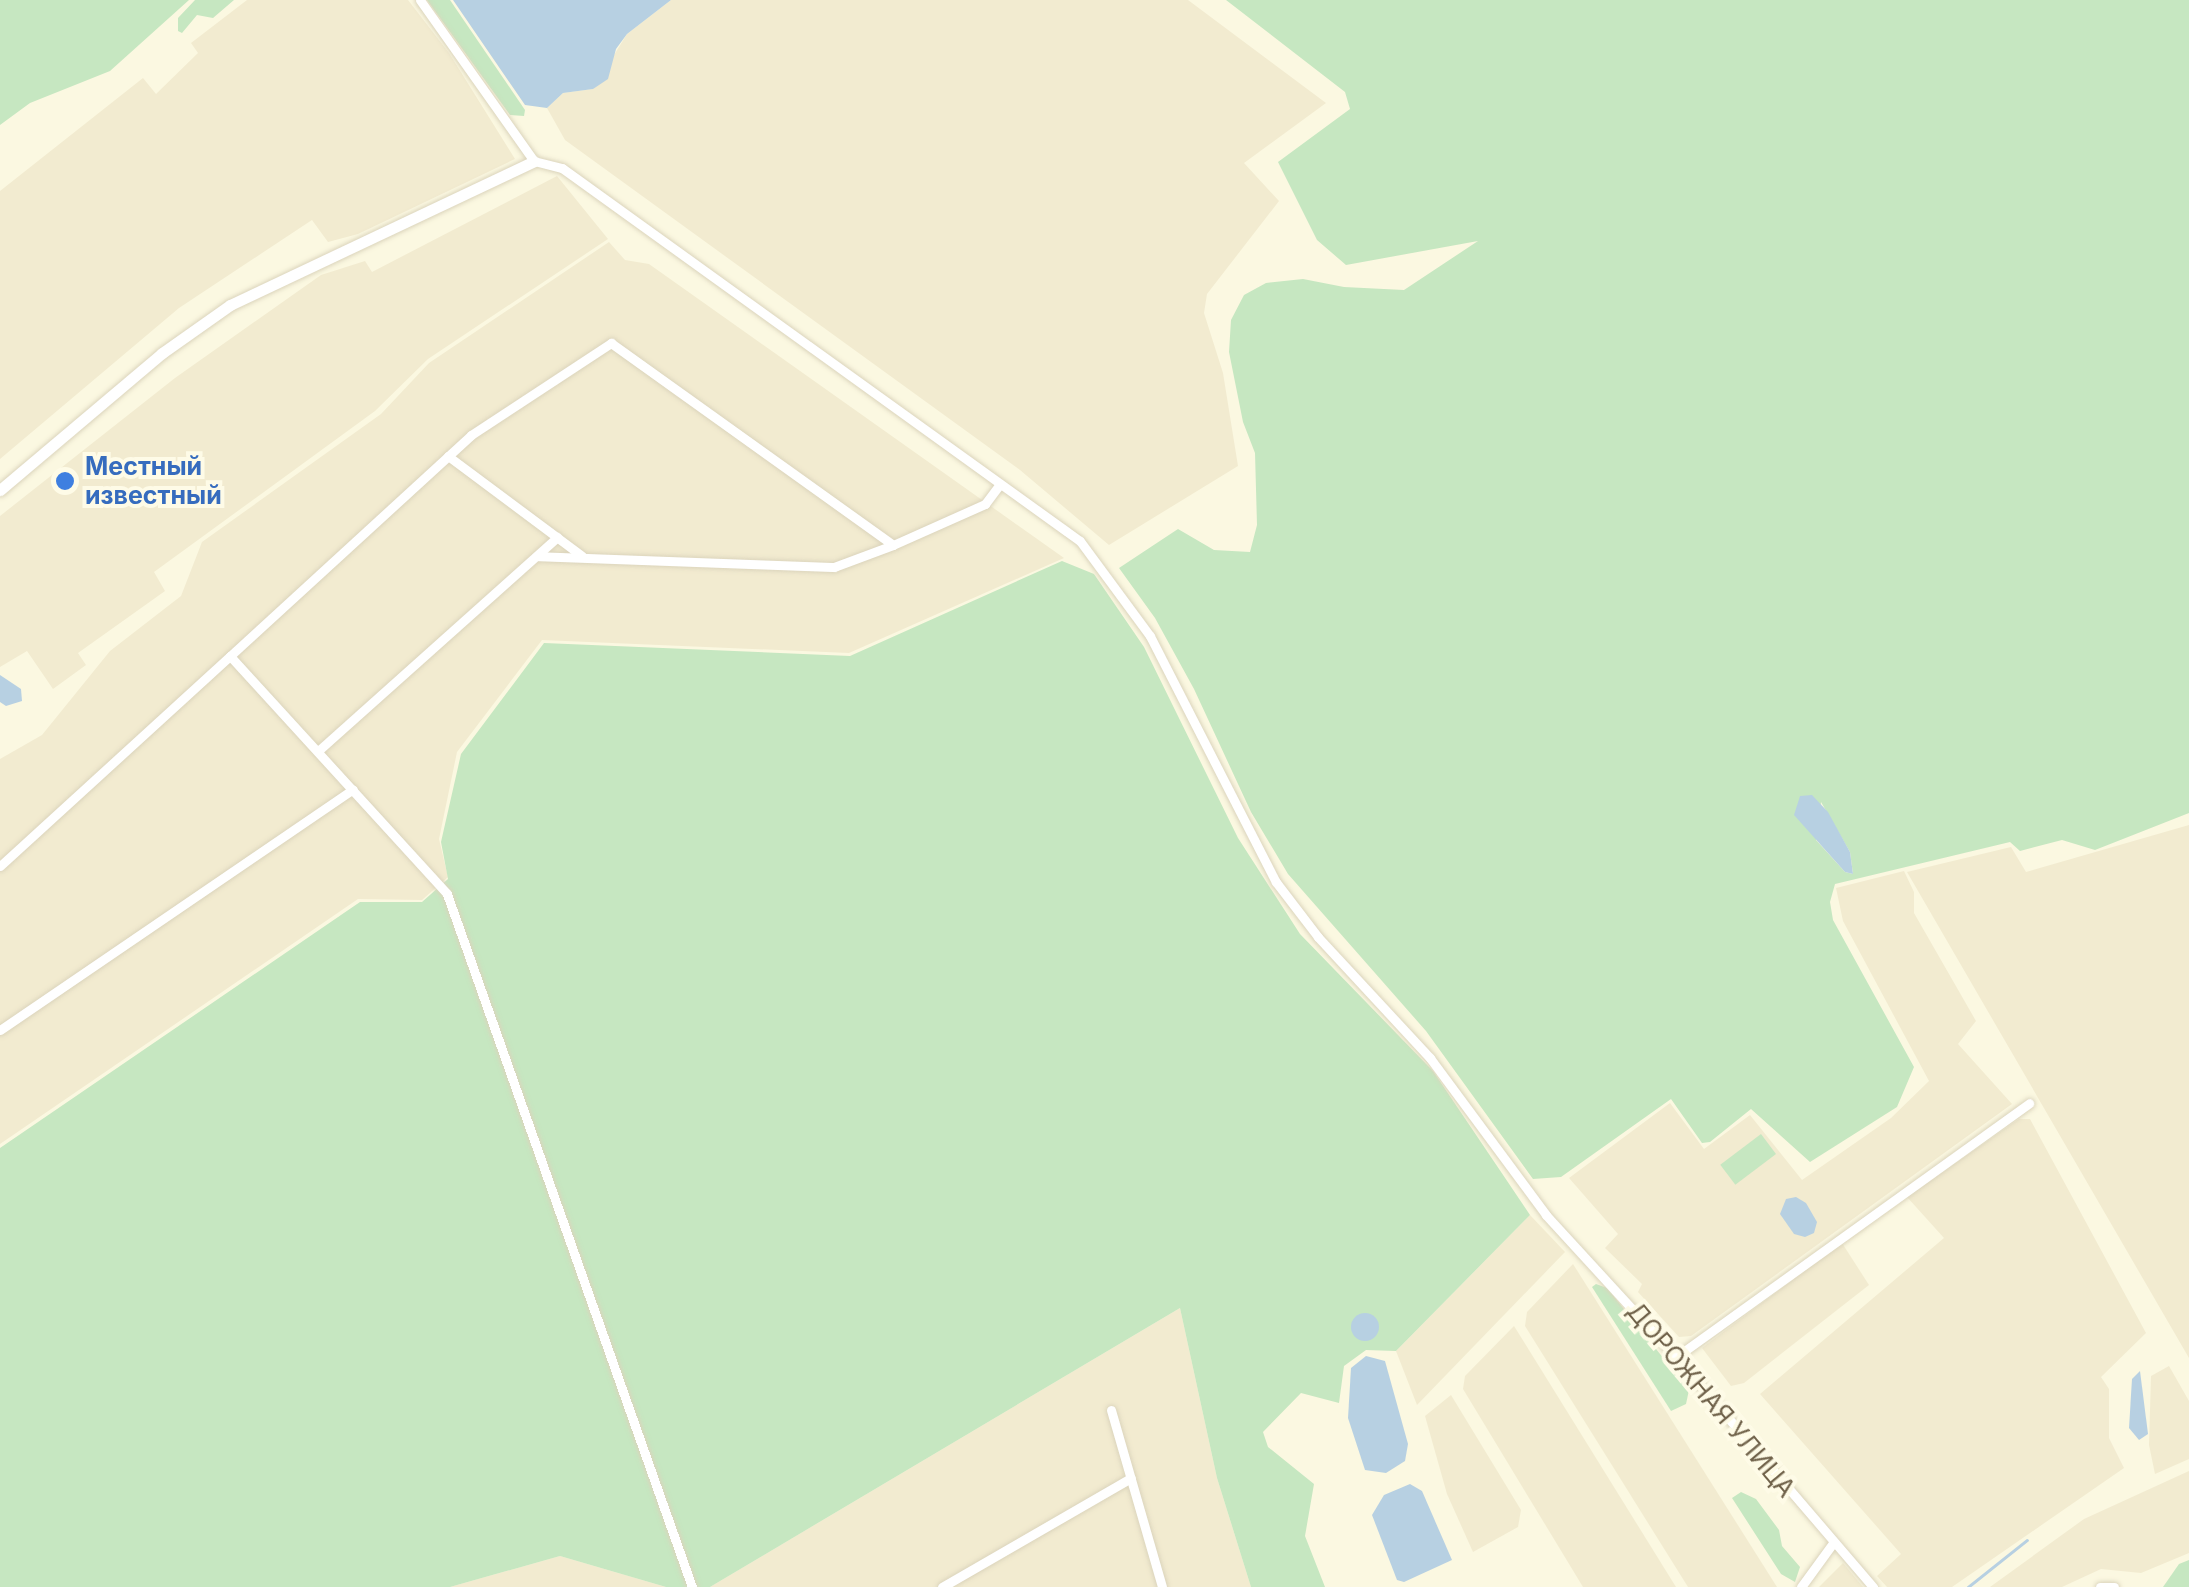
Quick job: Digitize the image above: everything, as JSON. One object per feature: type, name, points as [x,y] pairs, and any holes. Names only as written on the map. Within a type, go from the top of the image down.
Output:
[{"type":"street","points":[[0,490],[162,353],[230,305],[534,161],[420,0]]},
{"type":"street","name":"ДОРОЖНАЯ УЛИЦА","points":[[534,161],[562,168],[1058,523],[1104,568],[1184,698],[1249,837],[1276,882],[1318,937],[1430,1058],[1546,1215],[1676,1357],[1873,1587]]},
{"type":"street","points":[[0,866],[448,456],[486,425],[611,343],[893,545]]},
{"type":"street","points":[[448,456],[585,558]]},
{"type":"street","points":[[537,556],[834,567],[986,504],[1000,484]]},
{"type":"street","points":[[318,751],[557,537]]},
{"type":"street","points":[[230,656],[434,876],[451,902],[507,1072],[642,1437],[692,1587]]},
{"type":"street","points":[[0,1030],[353,790]]},
{"type":"street","points":[[1676,1357],[2029,1103]]},
{"type":"street","points":[[1111,1410],[1162,1587]]},
{"type":"street","points":[[942,1587],[1132,1478]]},
{"type":"street","points":[[1801,1587],[1832,1543]]},
{"type":"street","points":[[2100,1587],[2114,1587]]},
{"type":"shaded area","points":[[247,0],[408,0],[449,53],[515,159],[358,234],[328,242],[312,220],[179,308],[0,459],[0,191],[143,78],[156,94],[198,53],[191,43]]},
{"type":"shaded area","points":[[671,0],[1188,0],[1326,103],[1244,163],[1279,201],[1207,294],[1204,313],[1223,373],[1238,466],[1109,545],[1020,470],[565,140],[547,108],[563,93],[593,89],[627,34]]},
{"type":"shaded area","points":[[557,176],[608,239],[428,359],[375,411],[154,572],[165,591],[78,653],[86,665],[53,689],[27,651],[0,667],[0,516],[175,378],[321,275],[365,261],[372,272]]},
{"type":"shaded area","points":[[609,242],[625,260],[649,264],[1064,558],[849,653],[542,640],[457,752],[439,839],[448,877],[422,900],[358,899],[0,1144],[0,759],[42,735],[110,651],[181,596],[202,542],[381,414],[429,363]]},
{"type":"shaded area","points":[[2189,825],[2189,1358],[1907,872],[2011,847],[2026,872]]},
{"type":"shaded area","points":[[1904,871],[1914,892],[1914,913],[1976,1021],[1958,1044],[2012,1104],[1691,1336],[1679,1337],[1638,1292],[1642,1284],[1605,1248],[1618,1234],[1569,1178],[1670,1103],[1704,1149],[1750,1115],[1802,1180],[1891,1118],[1929,1081],[1843,921],[1836,888]]},
{"type":"shaded area","points":[[2019,1119],[2030,1119],[2146,1333],[2101,1377],[2109,1389],[2109,1438],[2124,1468],[1952,1587],[1887,1587],[1877,1576],[1901,1554],[1760,1394],[1944,1238],[1907,1197]]},
{"type":"shaded area","points":[[1530,1215],[1565,1252],[1417,1405],[1396,1351]]},
{"type":"shaded area","points":[[1842,1243],[1869,1285],[1744,1383],[1731,1386],[1702,1348]]},
{"type":"shaded area","points":[[1573,1264],[1777,1587],[1688,1587],[1525,1326],[1527,1312]]},
{"type":"shaded area","points":[[1180,1308],[1217,1478],[1251,1587],[710,1587]]},
{"type":"shaded area","points":[[1514,1326],[1676,1587],[1583,1587],[1463,1389],[1465,1376]]},
{"type":"shaded area","points":[[2169,1366],[2189,1401],[2189,1459],[2155,1474],[2149,1445],[2151,1376]]},
{"type":"shaded area","points":[[1451,1395],[1521,1510],[1518,1527],[1473,1552],[1447,1494],[1425,1416]]},
{"type":"shaded area","points":[[2189,1471],[2189,1553],[2141,1573],[2101,1569],[2062,1587],[1990,1587],[2084,1519]]},
{"type":"shaded area","points":[[560,1556],[666,1587],[450,1587]]},
{"type":"shaded area","points":[[1843,1563],[1863,1587],[1819,1587]]},
{"type":"green space","points":[[0,0],[189,0],[110,71],[30,103],[0,125]]},
{"type":"green space","points":[[195,0],[234,0],[213,18],[197,15],[182,33],[178,31],[178,18]]},
{"type":"green space","points":[[427,0],[450,0],[525,110],[524,116],[510,115]]},
{"type":"green space","points":[[1226,0],[2189,0],[2189,813],[2095,850],[2062,840],[2020,851],[2010,842],[1835,884],[1830,902],[1833,920],[1914,1067],[1897,1107],[1810,1162],[1751,1109],[1710,1142],[1702,1143],[1671,1099],[1561,1177],[1533,1179],[1426,1031],[1288,874],[1251,812],[1194,689],[1155,618],[1119,568],[1178,529],[1214,550],[1250,552],[1257,525],[1255,453],[1243,422],[1229,352],[1231,320],[1244,295],[1266,283],[1303,279],[1344,287],[1404,290],[1478,241],[1346,265],[1317,240],[1278,162],[1350,109],[1345,92]],"holes":[[[1821,802],[1850,852],[1853,874],[1845,872],[1816,840]]]},
{"type":"green space","points":[[1062,561],[1094,574],[1144,647],[1238,838],[1300,934],[1433,1071],[1530,1215],[1396,1351],[1366,1350],[1344,1366],[1339,1403],[1301,1393],[1263,1432],[1268,1447],[1314,1484],[1305,1536],[1325,1587],[1251,1587],[1217,1478],[1180,1308],[710,1587],[666,1587],[560,1556],[450,1587],[0,1587],[0,1148],[360,902],[422,902],[448,879],[441,842],[461,754],[544,643],[850,656]]},
{"type":"green space","points":[[1761,1134],[1776,1154],[1735,1185],[1720,1165]]},
{"type":"green space","points":[[1596,1284],[1607,1288],[1689,1390],[1686,1404],[1671,1411],[1592,1287]]},
{"type":"green space","points":[[1741,1492],[1756,1499],[1779,1530],[1782,1546],[1800,1567],[1795,1582],[1781,1574],[1732,1498]]},
{"type":"green space","points":[[2189,1560],[2189,1587],[2163,1587],[2179,1564]]},
{"type":"water","points":[[453,0],[671,0],[627,34],[616,49],[608,79],[593,89],[563,93],[547,108],[525,105]]},
{"type":"water","points":[[0,675],[21,689],[22,701],[6,706],[0,702]]},
{"type":"water","points":[[1812,795],[1828,812],[1850,852],[1853,874],[1845,872],[1794,815],[1800,796]]},
{"type":"water","points":[[1796,1197],[1806,1203],[1817,1222],[1814,1233],[1805,1237],[1794,1234],[1780,1214],[1786,1199]]},
{"type":"water","points":[[1365,1313],[1375,1317],[1379,1327],[1375,1337],[1365,1341],[1355,1337],[1351,1327],[1355,1317]]},
{"type":"water","points":[[1366,1356],[1385,1361],[1408,1444],[1405,1461],[1386,1473],[1365,1470],[1348,1418],[1351,1368]]},
{"type":"water","points":[[2140,1371],[2148,1434],[2139,1440],[2129,1428],[2132,1379]]},
{"type":"water","points":[[1410,1484],[1422,1491],[1452,1560],[1404,1582],[1397,1580],[1372,1515],[1384,1495]]},
{"type":"waterway","points":[[1968,1587],[2027,1540]]},
{"type":"place","name":"Местный известный","points":[[65,481]]}]
